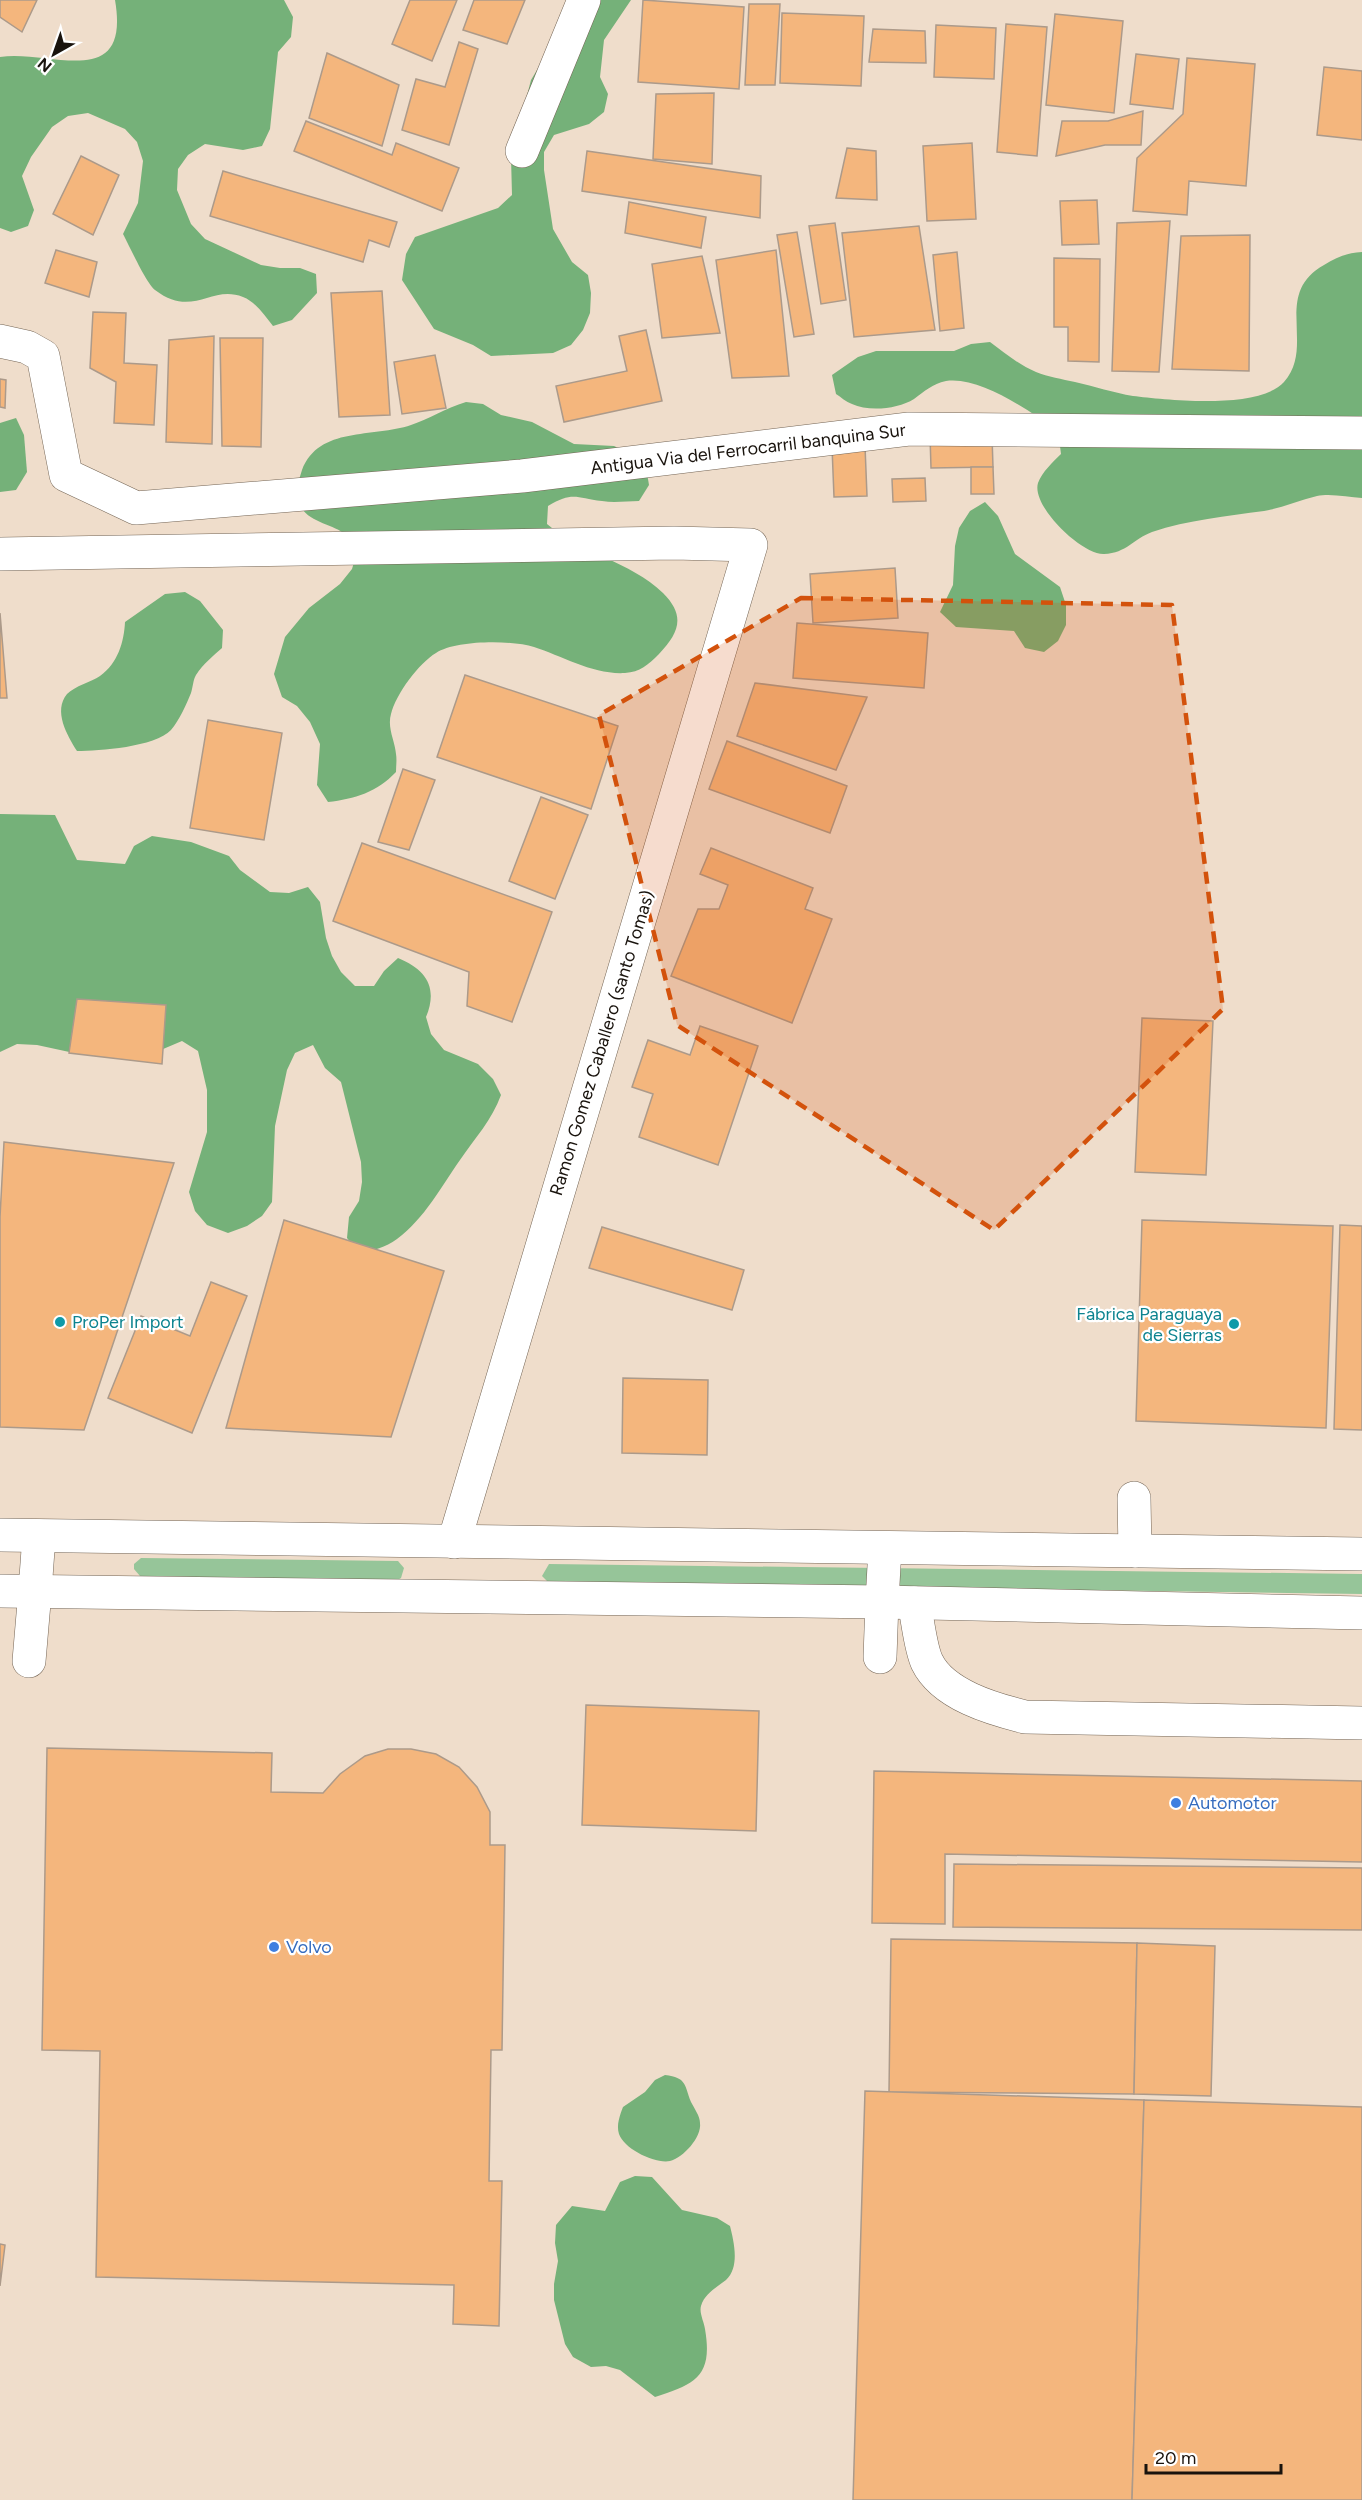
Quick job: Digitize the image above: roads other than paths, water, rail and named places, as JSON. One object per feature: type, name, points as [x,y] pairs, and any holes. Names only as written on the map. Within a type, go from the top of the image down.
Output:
[{"type":"main road","points":[[522,151],[584,0]]},
{"type":"main road","name":"Antigua Via del Ferrocarril banquina Sur","points":[[0,341],[27,347],[43,356],[66,475],[136,508],[522,476],[909,429],[1362,433]]},
{"type":"main road","name":"Ramon Gomez Caballero (santo Tomas)","points":[[0,554],[674,543],[751,544],[454,1542]]},
{"type":"main road","points":[[1134,1498],[1135,1551]]},
{"type":"main road","points":[[0,1535],[1362,1554]]},
{"type":"main road","points":[[29,1661],[39,1536]]},
{"type":"main road","points":[[885,1548],[898,1603],[927,1662],[948,1687],[985,1707],[1025,1717],[1362,1723]]},
{"type":"main road","points":[[0,1591],[898,1603],[1362,1613]]},
{"type":"main road","points":[[880,1658],[898,1603]]},
{"type":"place","name":"ProPer Import","points":[[60,1322]]},
{"type":"place","name":"Fábrica Paraguaya de Sierras","points":[[1234,1324]]},
{"type":"place","name":"Automotor","points":[[1176,1803]]},
{"type":"place","name":"Volvo","points":[[274,1947]]}]
